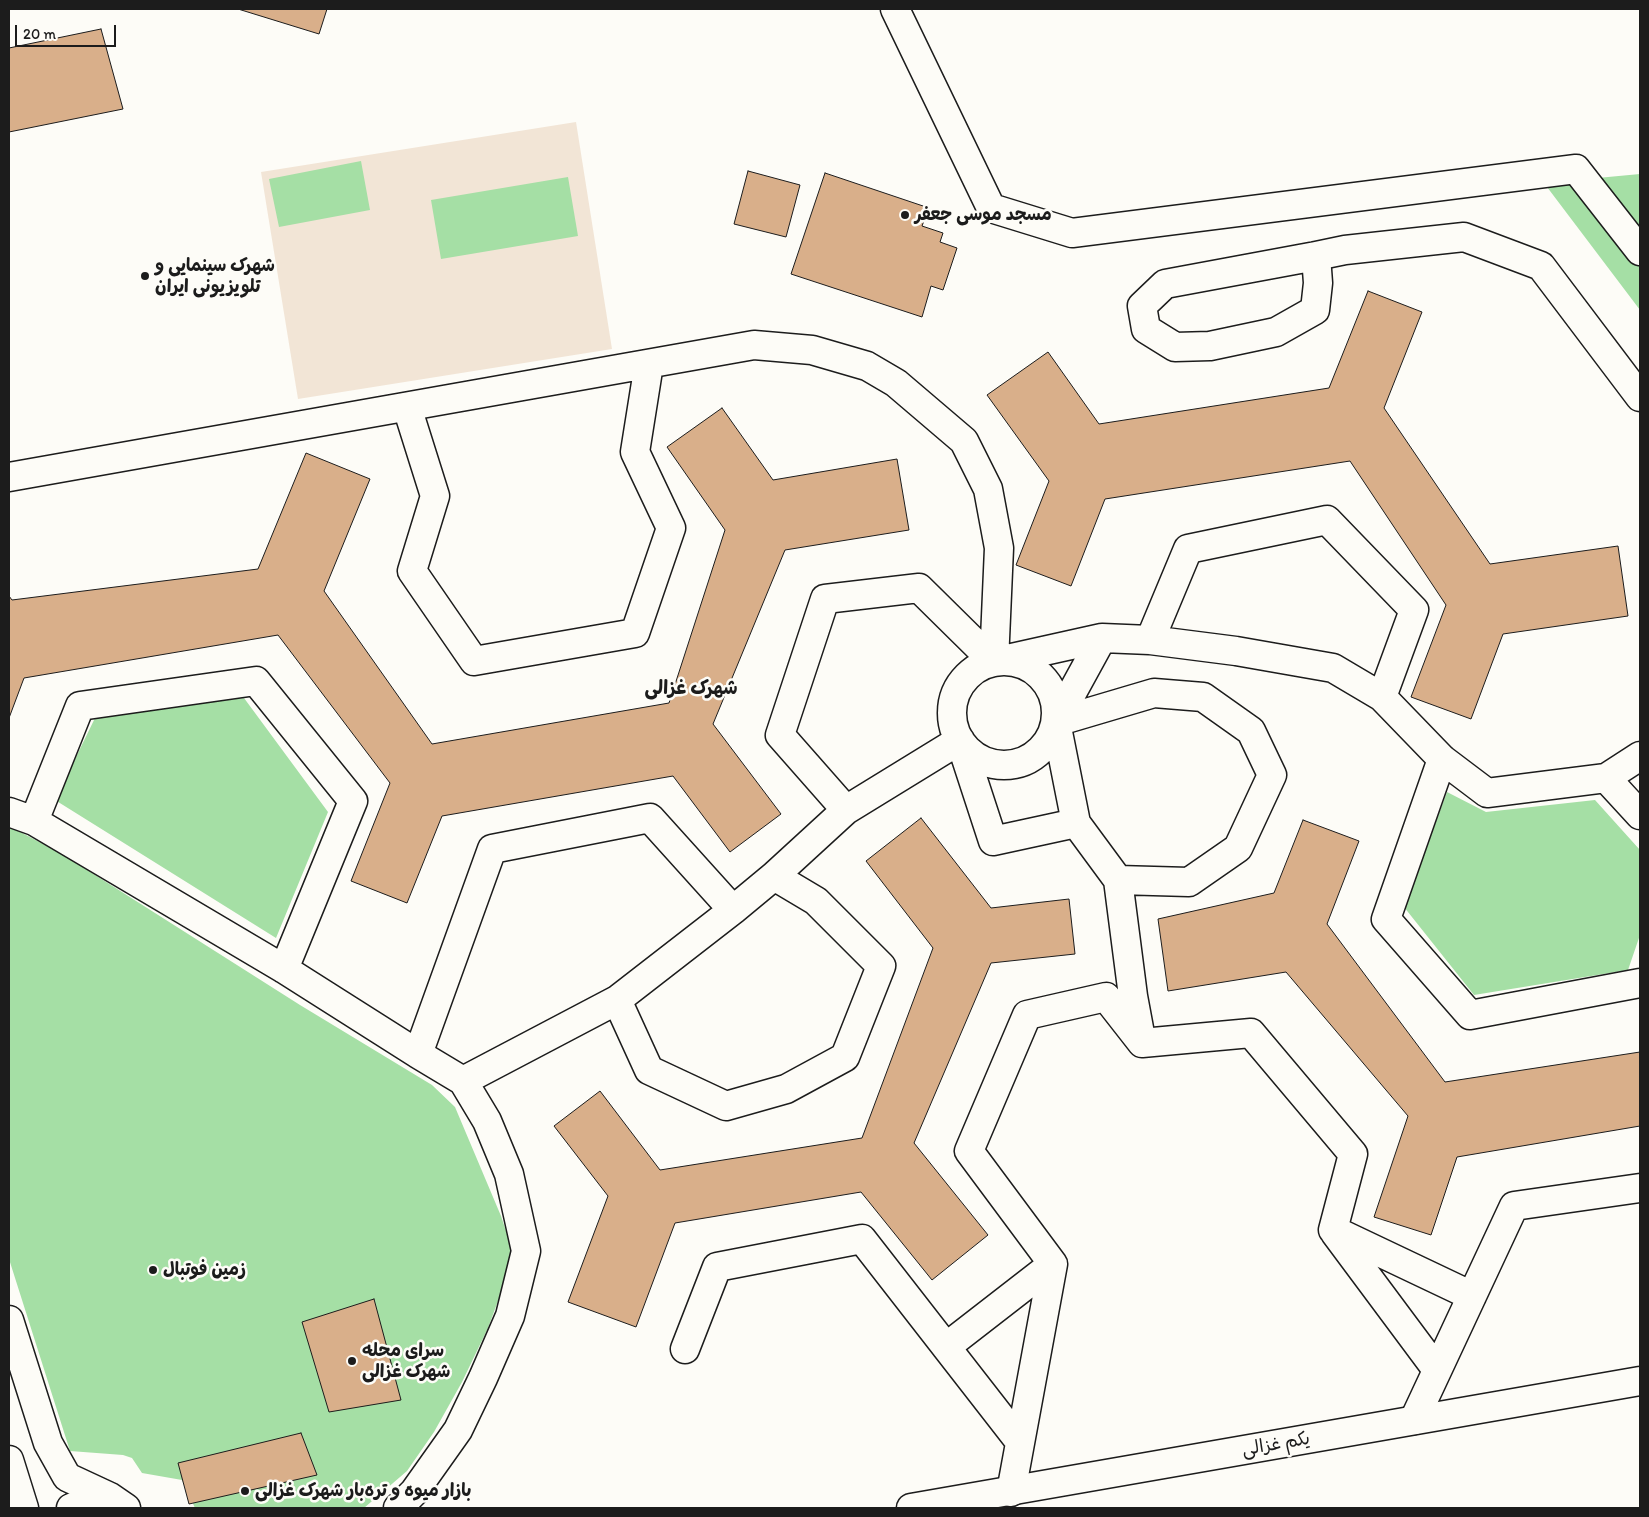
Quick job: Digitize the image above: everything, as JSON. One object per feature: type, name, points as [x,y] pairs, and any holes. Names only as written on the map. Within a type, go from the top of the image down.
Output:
[{"type":"street","points":[[895,9],[990,208],[1072,233],[1576,169],[1640,251]]},
{"type":"street","points":[[1316,256],[1318,283],[1315,310],[1276,332],[1210,346],[1175,347],[1146,329],[1142,306],[1165,284],[1345,250],[1464,237],[1541,266],[1640,397]]},
{"type":"street","points":[[9,477],[754,345],[812,350],[867,366],[896,383],[964,441],[988,489],[999,548],[994,662]]},
{"type":"street","points":[[407,407],[435,496],[412,571],[474,661],[635,634],[672,528],[635,452],[649,364]]},
{"type":"street","points":[[1150,640],[1188,549],[1327,520],[1414,610],[1382,696]]},
{"type":"street","points":[[846,810],[780,735],[825,599],[919,588],[994,662],[1011,661],[1027,666],[1041,676],[1051,690],[1056,705],[1056,722],[1076,824],[1118,880],[1133,996],[1142,1043]]},
{"type":"street","points":[[960,740],[971,753],[987,762],[1005,765],[1022,761],[1038,752],[1050,739],[1056,722],[1102,638]]},
{"type":"street","points":[[1076,824],[994,841],[953,724],[952,708],[957,692],[966,678],[979,668],[994,662],[1102,638],[1150,640],[1236,651],[1333,668],[1382,696],[1442,759],[1487,793],[1606,778],[1640,756]]},
{"type":"street","points":[[34,821],[80,706],[256,681],[353,800],[284,969]]},
{"type":"street","points":[[1056,722],[1154,693],[1203,697],[1251,731],[1272,775],[1238,848],[1189,882],[1118,880]]},
{"type":"street","points":[[463,1081],[617,1000],[734,910],[846,810],[960,740]]},
{"type":"street","points":[[1442,759],[1386,919],[1470,1015],[1640,983]]},
{"type":"street","points":[[1606,778],[1640,815]]},
{"type":"street","points":[[9,812],[34,821],[284,969],[463,1081],[487,1121],[509,1174],[526,1251],[510,1316],[458,1430],[414,1492],[398,1508]]},
{"type":"street","points":[[418,1054],[492,849],[650,818],[734,910]]},
{"type":"street","points":[[617,1000],[649,1070],[726,1106],[786,1089],[845,1057],[881,966],[816,901],[774,876]]},
{"type":"street","points":[[1011,1492],[1054,1264],[969,1151],[1027,1015],[1106,997],[1142,1043]]},
{"type":"street","points":[[1142,1043],[1251,1033],[1353,1154],[1333,1230]]},
{"type":"street","points":[[1414,1420],[1514,1206],[1640,1188]]},
{"type":"street","points":[[1333,1230],[1472,1296]]},
{"type":"street","points":[[1333,1230],[1437,1370]]},
{"type":"street","points":[[684,1349],[717,1267],[862,1239],[1020,1442]]},
{"type":"street","points":[[946,1347],[1054,1264]]},
{"type":"street","points":[[9,1320],[48,1443],[67,1477],[118,1502]]},
{"type":"street","name":"یکم غزالی","points":[[911,1508],[1011,1492],[1640,1380]]},
{"type":"street","points":[[9,1460],[24,1508]]},
{"type":"street","points":[[72,1508],[83,1503],[118,1502]]},
{"type":"shaded area","points":[[576,122],[612,349],[298,399],[261,172]]},
{"type":"green space","points":[[361,161],[370,210],[279,227],[269,179]]},
{"type":"green space","points":[[1640,174],[1640,310],[1544,183]]},
{"type":"green space","points":[[568,177],[578,236],[441,259],[431,200]]},
{"type":"green space","points":[[244,698],[328,812],[276,938],[55,800],[96,716]]},
{"type":"green space","points":[[1447,792],[1486,812],[1595,800],[1640,850],[1640,935],[1628,970],[1474,995],[1404,907]]},
{"type":"green space","points":[[9,826],[62,854],[300,1005],[432,1085],[455,1107],[501,1216],[512,1249],[509,1271],[488,1328],[462,1382],[434,1432],[407,1471],[364,1508],[195,1508],[182,1480],[142,1473],[132,1458],[123,1455],[70,1451],[9,1259]]},
{"type":"building","points":[[238,9],[327,9],[319,34]]},
{"type":"building","points":[[101,29],[123,109],[9,132],[9,48]]},
{"type":"building","points":[[748,171],[800,185],[786,237],[734,224]]},
{"type":"building","points":[[825,173],[929,208],[922,226],[943,233],[940,242],[957,248],[943,290],[931,286],[922,317],[791,274]]},
{"type":"building","points":[[1368,291],[1422,312],[1384,408],[1490,564],[1618,546],[1628,616],[1503,634],[1471,719],[1411,697],[1446,605],[1350,461],[1105,499],[1071,586],[1016,565],[1049,481],[987,395],[1048,352],[1099,424],[1329,388]]},
{"type":"building","points":[[722,408],[773,480],[897,459],[909,530],[785,550],[713,724],[781,814],[730,852],[673,776],[442,816],[407,903],[351,881],[390,783],[278,635],[24,678],[9,718],[9,596],[12,600],[258,569],[306,453],[370,479],[324,591],[432,744],[669,703],[725,530],[667,447]]},
{"type":"building","points":[[921,818],[991,908],[1069,899],[1075,954],[991,963],[914,1143],[988,1235],[932,1280],[861,1192],[675,1223],[636,1327],[568,1302],[608,1196],[554,1126],[600,1091],[660,1170],[862,1138],[933,948],[866,861]]},
{"type":"building","points":[[1303,820],[1359,841],[1327,924],[1445,1082],[1640,1052],[1640,1126],[1457,1157],[1431,1235],[1374,1217],[1408,1116],[1286,972],[1168,991],[1158,919],[1274,893]]},
{"type":"building","name":"سرای محله شهرک غزالی","points":[[374,1299],[401,1400],[329,1412],[302,1322]]},
{"type":"building","points":[[301,1433],[317,1475],[189,1504],[178,1463]]},
{"type":"place","name":"مسجد موسی جعفر","points":[[905,215]]},
{"type":"place","name":"شهرک سینمایی و تلویزیونی ایران","points":[[145,276]]},
{"type":"place","name":"زمین فوتبال","points":[[153,1270]]},
{"type":"place","name":"سرای محله شهرک غزالی","points":[[352,1361]]},
{"type":"place","name":"بازار میوه و تره‌بار شهرک غزالی","points":[[245,1491]]},
{"type":"district","name":"شهرک غزالی","points":[[691,689]]}]
